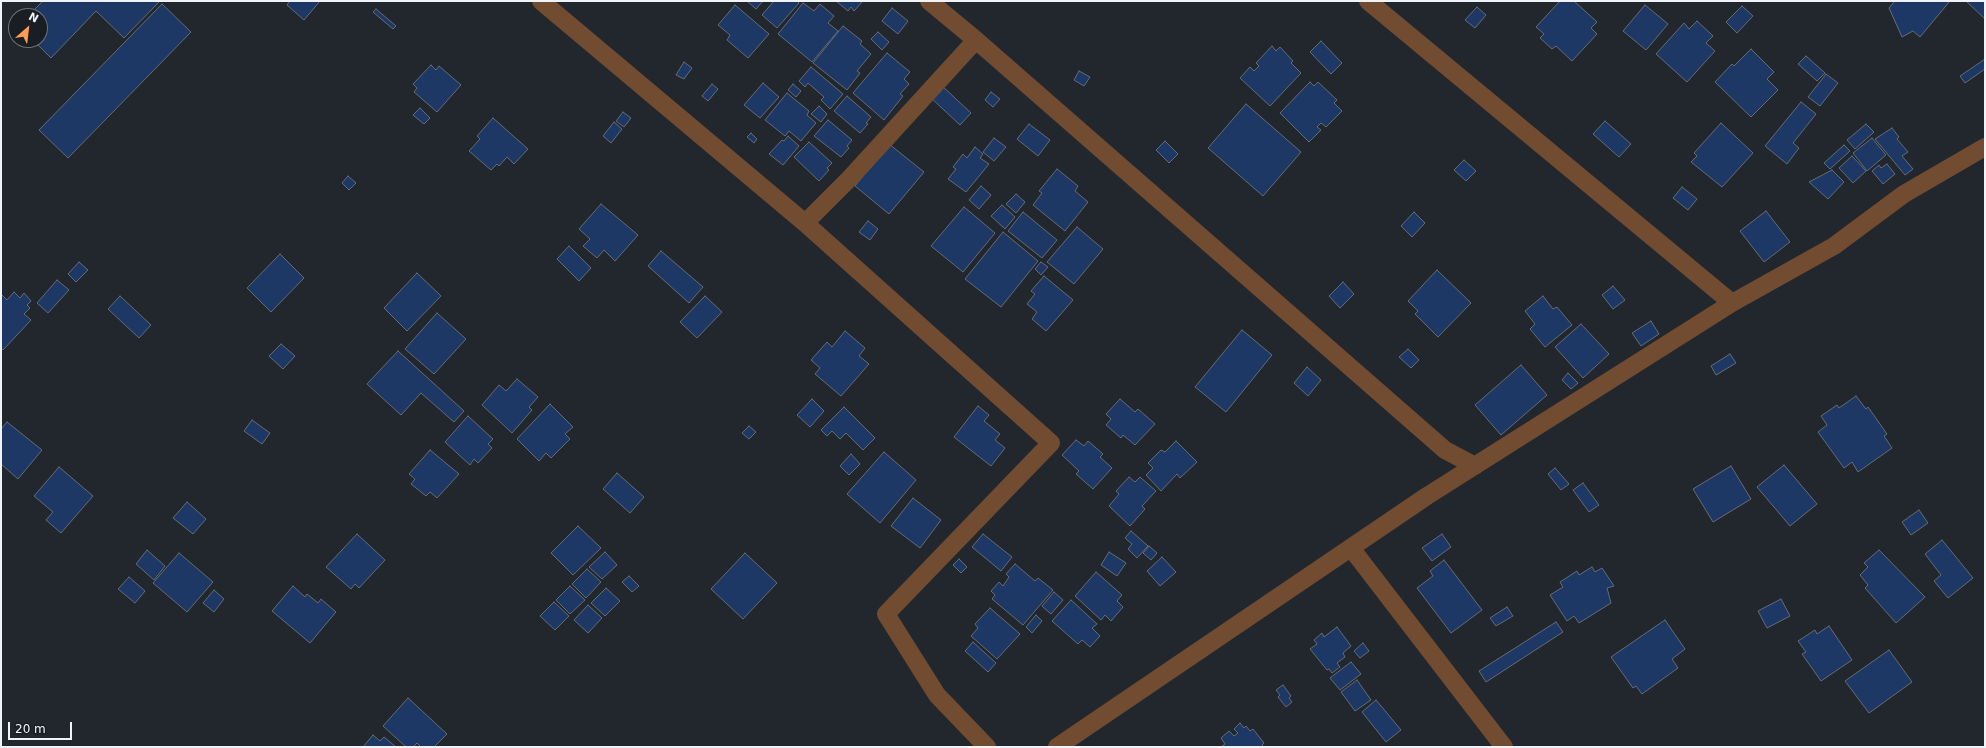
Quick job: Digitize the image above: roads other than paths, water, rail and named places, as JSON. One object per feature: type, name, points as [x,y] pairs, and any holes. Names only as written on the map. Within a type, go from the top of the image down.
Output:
[{"type":"street","points":[[541,1],[805,222],[1051,443],[886,614],[937,695],[987,747]]},
{"type":"street","points":[[929,1],[976,40],[1439,444],[1476,466]]},
{"type":"street","points":[[1368,1],[1732,303]]},
{"type":"street","points":[[805,222],[866,161],[976,40]]},
{"type":"street","points":[[1057,747],[1351,548],[1476,466],[1732,303],[1834,246],[1904,194],[1985,146]]},
{"type":"street","points":[[1351,548],[1504,747]]}]
